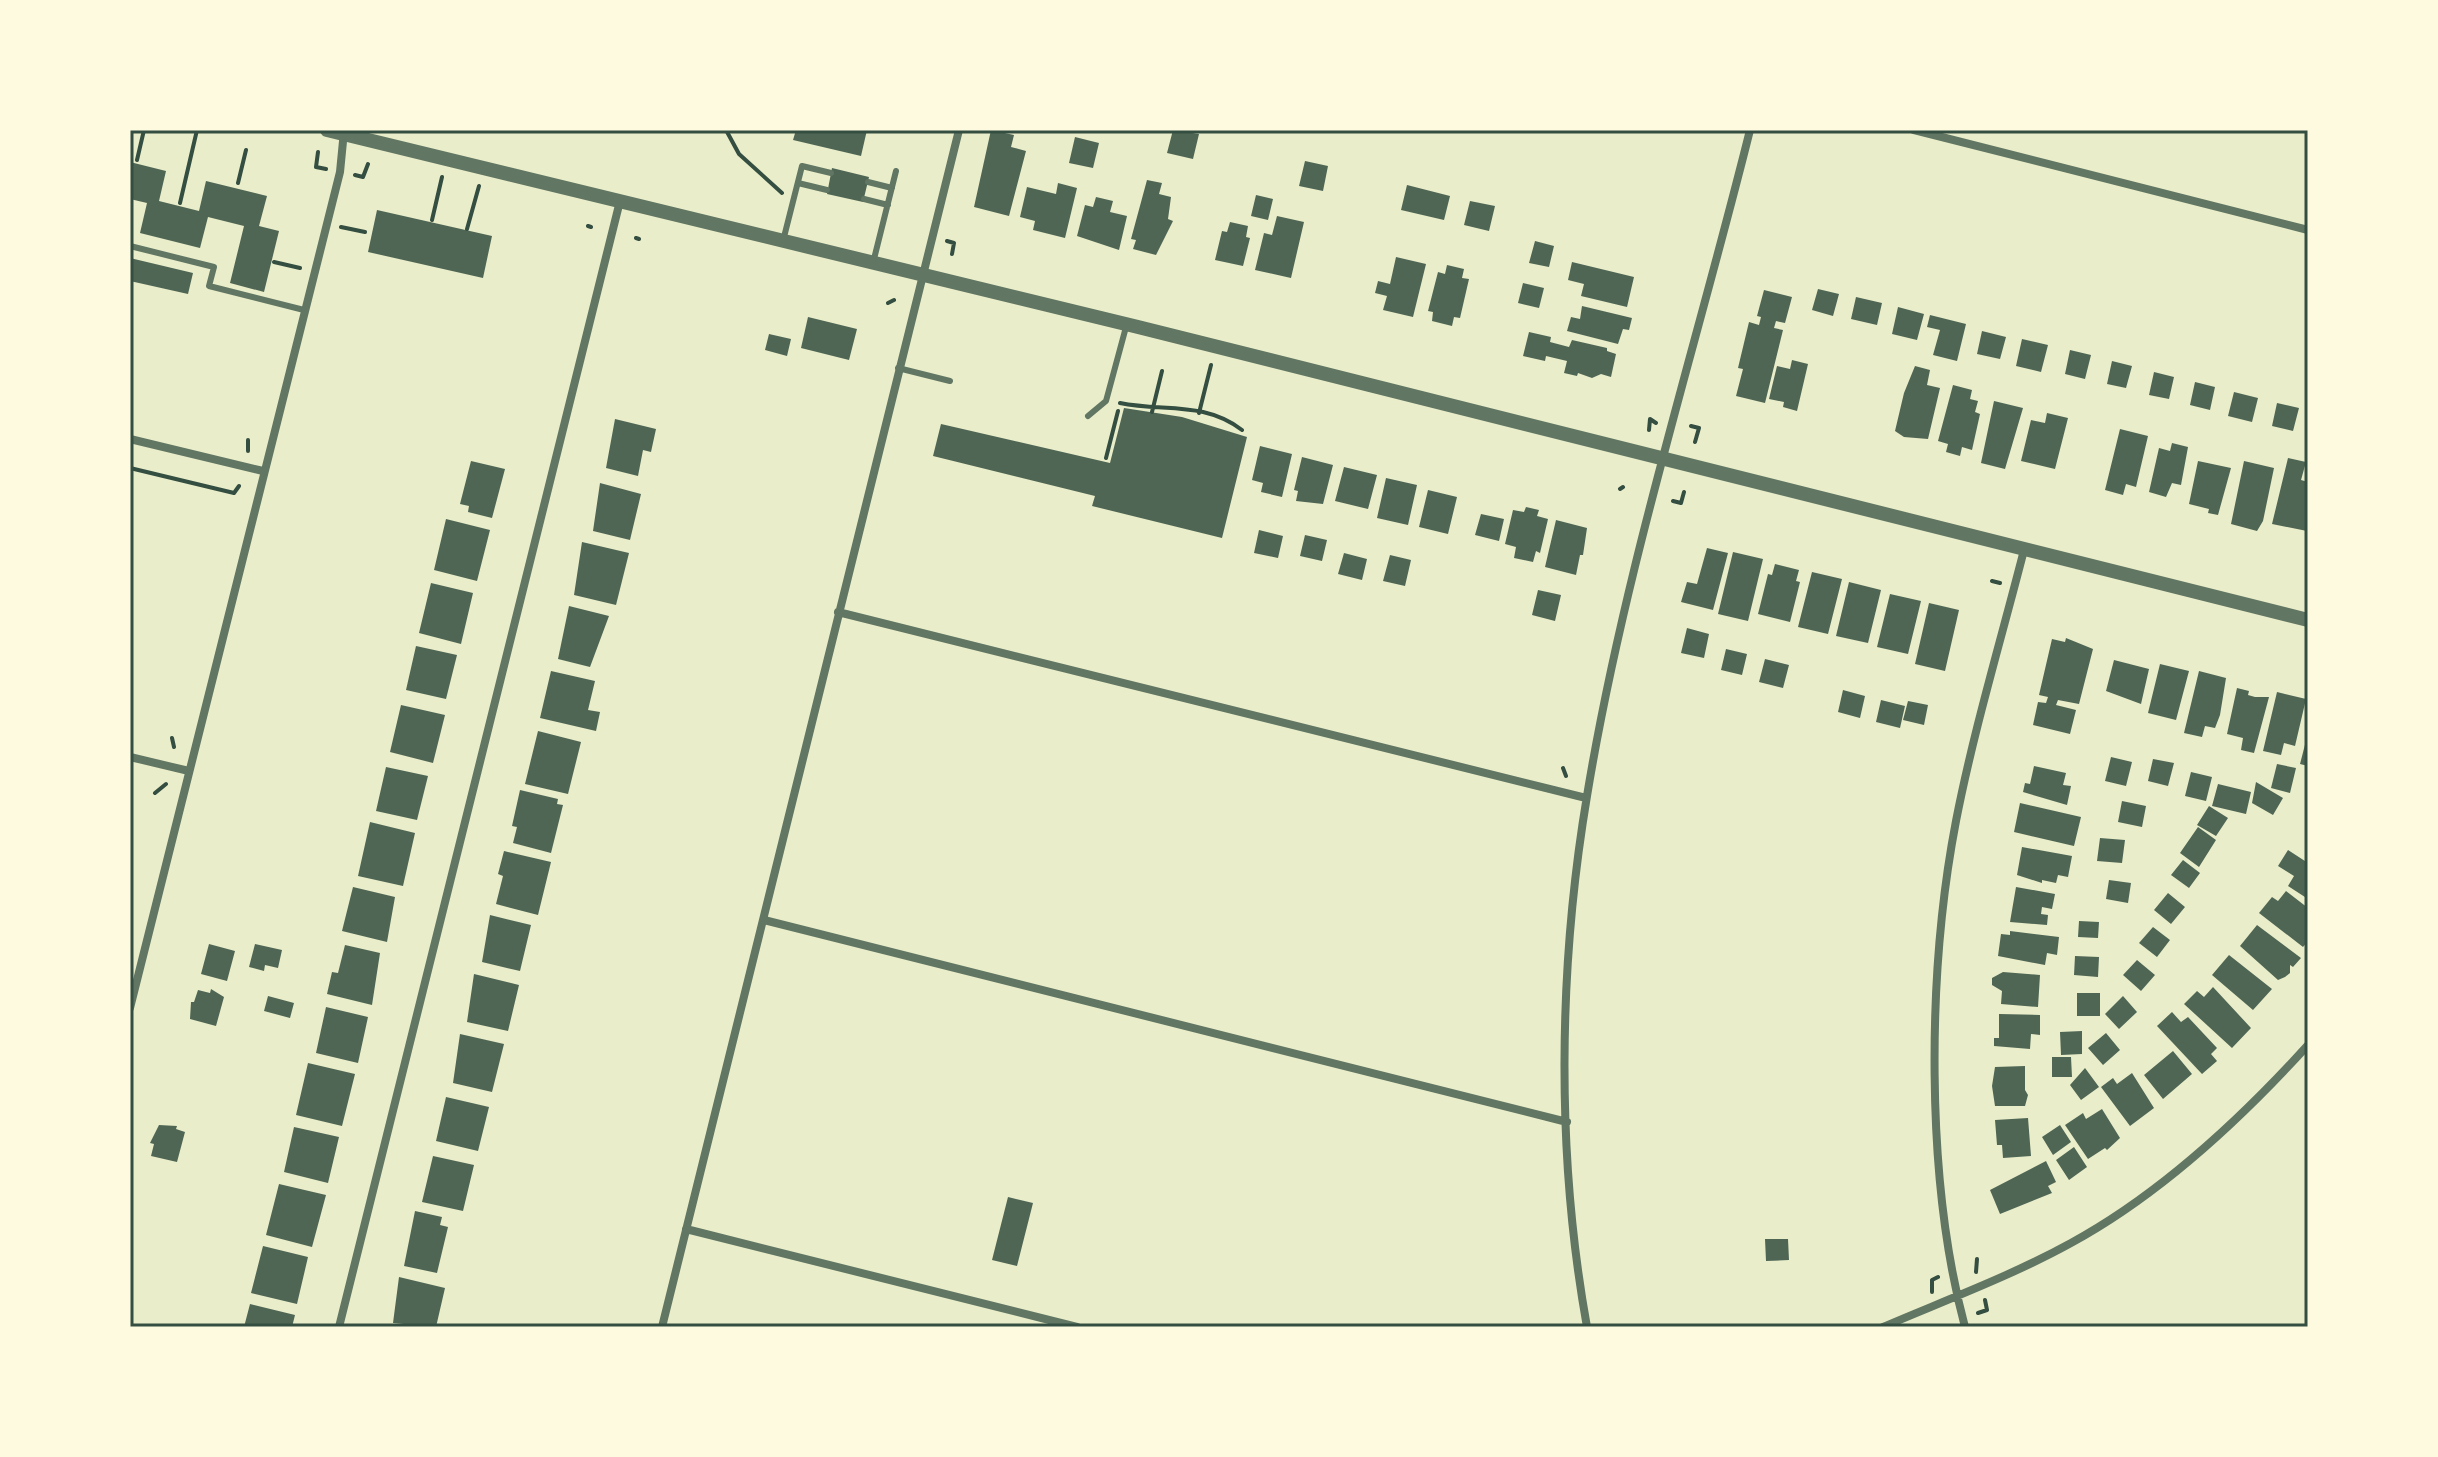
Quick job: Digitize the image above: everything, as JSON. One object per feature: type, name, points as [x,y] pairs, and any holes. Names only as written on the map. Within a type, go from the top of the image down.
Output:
[{"type":"street","points":[[327,130],[1126,324],[2308,620]]},
{"type":"street","points":[[662,1327],[959,130]]},
{"type":"street","points":[[1587,1327],[1574,1223],[1567,1122],[1569,954],[1586,798],[1602,713],[1663,460],[1750,130]]},
{"type":"street","points":[[1914,130],[2308,230]]},
{"type":"street","points":[[130,1008],[340,172],[344,132]]},
{"type":"street","points":[[339,1327],[620,201]]},
{"type":"street","points":[[130,439],[263,471]]},
{"type":"street","points":[[1965,1327],[1957,1296],[1942,1182],[1938,1111],[1940,948],[1956,821],[2024,550]]},
{"type":"street","points":[[838,612],[1586,798]]},
{"type":"street","points":[[130,757],[189,771]]},
{"type":"street","points":[[764,920],[1567,1122]]},
{"type":"street","points":[[1883,1327],[2072,1242],[2133,1204],[2244,1111],[2308,1045]]},
{"type":"street","points":[[686,1229],[1077,1327]]},
{"type":"lane","points":[[783,241],[802,166],[831,173]]},
{"type":"lane","points":[[873,263],[896,171]]},
{"type":"lane","points":[[868,182],[892,188]]},
{"type":"lane","points":[[798,183],[827,190]]},
{"type":"lane","points":[[864,199],[888,205]]},
{"type":"lane","points":[[130,246],[214,267],[209,286],[304,310]]},
{"type":"lane","points":[[1088,416],[1106,401],[1126,324]]},
{"type":"lane","points":[[898,368],[950,381]]},
{"type":"path","points":[[137,160],[144,130]]},
{"type":"path","points":[[180,203],[197,130]]},
{"type":"path","points":[[726,130],[739,154],[754,170],[777,191],[794,199]]},
{"type":"path","points":[[238,183],[246,150]]},
{"type":"path","points":[[318,152],[316,167],[326,169]]},
{"type":"path","points":[[354,175],[363,177],[368,164]]},
{"type":"path","points":[[432,220],[441,182]]},
{"type":"path","points":[[467,229],[478,190]]},
{"type":"path","points":[[343,227],[365,232]]},
{"type":"path","points":[[947,241],[954,243],[952,254]]},
{"type":"path","points":[[274,262],[301,268]]},
{"type":"path","points":[[1199,412],[1210,368]]},
{"type":"path","points":[[1153,410],[1162,371]]},
{"type":"path","points":[[1117,402],[1153,410],[1199,412],[1225,419],[1242,430]]},
{"type":"path","points":[[1649,430],[1650,419],[1656,423]]},
{"type":"path","points":[[1691,426],[1699,428],[1695,442]]},
{"type":"path","points":[[248,440],[248,451]]},
{"type":"path","points":[[130,468],[234,493],[239,486]]},
{"type":"path","points":[[1673,501],[1681,503],[1684,492]]},
{"type":"path","points":[[1992,581],[2000,583]]},
{"type":"path","points":[[172,738],[174,747]]},
{"type":"path","points":[[1563,768],[1566,776]]},
{"type":"path","points":[[155,793],[166,784]]},
{"type":"path","points":[[1975,1266],[1977,1259]]},
{"type":"path","points":[[1931,1287],[1932,1280]]},
{"type":"path","points":[[1978,1312],[1987,1310],[1986,1303]]},
{"type":"building","points":[[796,130],[867,130],[861,156],[793,140]]},
{"type":"building","points":[[991,130],[1014,135],[1011,147],[1026,151],[1009,216],[974,207]]},
{"type":"building","points":[[1173,130],[1199,134],[1193,159],[1167,153]]},
{"type":"building","points":[[1075,137],[1099,143],[1093,168],[1069,163]]},
{"type":"building","points":[[1305,161],[1328,166],[1323,191],[1299,186]]},
{"type":"building","points":[[130,162],[166,171],[159,201],[199,211],[206,181],[267,196],[259,226],[279,231],[264,292],[230,283],[244,226],[208,217],[200,248],[140,233],[147,203],[130,199]]},
{"type":"building","points":[[832,168],[869,177],[863,202],[827,194]]},
{"type":"building","points":[[1147,180],[1162,183],[1159,194],[1171,197],[1168,219],[1173,221],[1156,255],[1133,249],[1136,240],[1131,239]]},
{"type":"building","points":[[1058,183],[1077,188],[1065,238],[1033,230],[1035,221],[1020,217],[1027,187],[1056,194]]},
{"type":"building","points":[[1407,185],[1450,196],[1444,220],[1401,210]]},
{"type":"building","points":[[1256,195],[1273,199],[1268,220],[1251,216]]},
{"type":"building","points":[[1096,197],[1113,201],[1110,212],[1127,216],[1119,250],[1077,236],[1085,205],[1093,207]]},
{"type":"building","points":[[1470,201],[1495,206],[1489,231],[1464,225]]},
{"type":"building","points":[[377,210],[492,236],[483,278],[368,252]]},
{"type":"building","points":[[1277,216],[1304,222],[1291,278],[1255,270],[1264,233],[1272,235]]},
{"type":"building","points":[[1230,222],[1248,226],[1246,237],[1250,238],[1243,266],[1215,260],[1222,231],[1227,232]]},
{"type":"building","points":[[1535,241],[1554,246],[1549,267],[1529,263]]},
{"type":"building","points":[[1396,257],[1426,264],[1413,317],[1383,310],[1387,296],[1375,293],[1378,281],[1390,284]]},
{"type":"building","points":[[130,258],[193,273],[188,294],[130,281]]},
{"type":"building","points":[[1572,262],[1634,277],[1627,307],[1581,296],[1584,284],[1568,280]]},
{"type":"building","points":[[1447,265],[1464,269],[1462,278],[1469,279],[1460,318],[1454,317],[1452,326],[1432,321],[1433,312],[1428,311],[1438,272],[1445,274]]},
{"type":"building","points":[[1523,283],[1544,288],[1539,308],[1518,303]]},
{"type":"building","points":[[1818,289],[1839,294],[1833,316],[1812,310]]},
{"type":"building","points":[[1764,290],[1792,297],[1785,323],[1776,321],[1774,328],[1783,330],[1765,403],[1736,396],[1743,369],[1738,368],[1749,322],[1759,325],[1761,317],[1757,316]]},
{"type":"building","points":[[1856,297],[1882,303],[1877,325],[1851,319]]},
{"type":"building","points":[[1582,306],[1632,318],[1629,330],[1623,329],[1618,344],[1567,331],[1571,317],[1580,319]]},
{"type":"building","points":[[1898,307],[1924,314],[1917,340],[1892,334]]},
{"type":"building","points":[[1930,315],[1966,324],[1957,361],[1933,355],[1940,330],[1927,327]]},
{"type":"building","points":[[808,317],[857,329],[849,360],[801,348]]},
{"type":"building","points":[[1982,331],[2006,337],[2000,359],[1977,354]]},
{"type":"building","points":[[1529,332],[1551,337],[1550,342],[1569,347],[1572,340],[1607,348],[1607,351],[1616,354],[1611,377],[1601,374],[1592,378],[1578,373],[1577,376],[1564,373],[1567,361],[1546,356],[1545,361],[1523,356]]},
{"type":"building","points":[[769,334],[791,339],[787,356],[765,350]]},
{"type":"building","points":[[2022,339],[2048,345],[2041,372],[2016,366]]},
{"type":"building","points":[[2070,350],[2091,355],[2085,379],[2065,374]]},
{"type":"building","points":[[1792,360],[1808,364],[1797,411],[1783,407],[1784,402],[1769,399],[1777,366],[1790,369]]},
{"type":"building","points":[[2112,361],[2132,366],[2126,388],[2107,384]]},
{"type":"building","points":[[1915,366],[1930,370],[1927,385],[1940,388],[1928,439],[1904,437],[1895,431],[1904,393]]},
{"type":"building","points":[[2154,372],[2174,377],[2169,399],[2149,395]]},
{"type":"building","points":[[2195,382],[2215,387],[2210,410],[2190,405]]},
{"type":"building","points":[[1953,385],[1972,390],[1970,399],[1978,401],[1975,412],[1980,414],[1972,450],[1962,447],[1960,456],[1946,452],[1948,444],[1938,441]]},
{"type":"building","points":[[2234,392],[2258,398],[2252,422],[2228,416]]},
{"type":"building","points":[[1994,401],[2023,408],[2005,469],[1981,463]]},
{"type":"building","points":[[2277,403],[2299,408],[2293,431],[2272,426]]},
{"type":"building","points":[[1124,408],[1182,417],[1247,437],[1222,538],[1092,506],[1095,496],[933,456],[941,424],[1110,463]]},
{"type":"building","points":[[2047,413],[2068,418],[2055,469],[2021,461],[2031,420],[2045,423]]},
{"type":"building","points":[[615,419],[656,429],[651,452],[643,450],[638,476],[606,468]]},
{"type":"building","points":[[2120,429],[2148,436],[2136,487],[2126,484],[2123,495],[2105,490]]},
{"type":"building","points":[[2172,443],[2188,447],[2181,485],[2172,483],[2166,497],[2149,492],[2159,448],[2170,451]]},
{"type":"building","points":[[1260,446],[1292,454],[1282,497],[1261,492],[1263,483],[1252,480]]},
{"type":"building","points":[[1302,457],[1333,465],[1323,504],[1296,501],[1298,491],[1294,490]]},
{"type":"building","points":[[2288,458],[2306,462],[2301,480],[2308,482],[2307,531],[2272,524]]},
{"type":"building","points":[[471,461],[505,469],[492,518],[468,512],[469,506],[460,504]]},
{"type":"building","points":[[2198,461],[2231,468],[2218,515],[2208,513],[2209,509],[2189,504]]},
{"type":"building","points":[[2244,461],[2274,468],[2263,521],[2257,531],[2231,524]]},
{"type":"building","points":[[1344,467],[1377,475],[1368,509],[1335,501]]},
{"type":"building","points":[[1386,478],[1417,485],[1408,525],[1377,518]]},
{"type":"building","points":[[600,483],[641,494],[630,540],[593,531]]},
{"type":"building","points":[[1428,490],[1457,497],[1448,534],[1419,527]]},
{"type":"building","points":[[1526,507],[1539,510],[1537,516],[1548,519],[1540,553],[1536,551],[1533,562],[1514,558],[1516,547],[1505,544],[1513,510],[1524,512]]},
{"type":"building","points":[[1481,514],[1504,519],[1499,541],[1475,535]]},
{"type":"building","points":[[446,519],[490,530],[477,581],[434,570]]},
{"type":"building","points":[[1556,520],[1587,528],[1576,575],[1545,567]]},
{"type":"building","points":[[1259,530],[1283,536],[1278,558],[1254,553]]},
{"type":"building","points":[[1305,535],[1327,540],[1322,561],[1300,556]]},
{"type":"building","points":[[582,542],[629,553],[616,605],[574,595]]},
{"type":"building","points":[[1707,548],[1728,553],[1713,610],[1681,602],[1687,582],[1697,584]]},
{"type":"building","points":[[1733,552],[1763,559],[1748,621],[1718,614]]},
{"type":"building","points":[[1344,553],[1367,559],[1362,580],[1338,574]]},
{"type":"building","points":[[1390,555],[1411,560],[1405,586],[1383,581]]},
{"type":"building","points":[[1775,564],[1799,570],[1796,581],[1800,582],[1790,622],[1758,614],[1768,574],[1772,575]]},
{"type":"building","points":[[1812,572],[1842,579],[1828,634],[1798,627]]},
{"type":"building","points":[[1849,582],[1881,590],[1868,643],[1836,636]]},
{"type":"building","points":[[431,583],[473,593],[461,644],[419,633]]},
{"type":"building","points":[[1538,590],[1561,595],[1555,621],[1532,615]]},
{"type":"building","points":[[1890,594],[1921,601],[1908,654],[1877,647]]},
{"type":"building","points":[[1929,603],[1959,610],[1945,671],[1915,664]]},
{"type":"building","points":[[569,606],[609,616],[590,667],[558,659]]},
{"type":"building","points":[[1687,628],[1709,634],[1704,658],[1681,653]]},
{"type":"building","points":[[2066,638],[2093,649],[2079,704],[2058,700],[2056,705],[2076,710],[2070,734],[2033,725],[2038,702],[2046,703],[2048,697],[2039,695],[2052,639],[2065,642]]},
{"type":"building","points":[[416,646],[457,655],[446,699],[406,690]]},
{"type":"building","points":[[1726,649],[1747,654],[1742,675],[1721,670]]},
{"type":"building","points":[[1765,659],[1789,665],[1783,688],[1759,682]]},
{"type":"building","points":[[2114,660],[2149,669],[2141,704],[2106,691]]},
{"type":"building","points":[[2160,664],[2189,671],[2176,720],[2148,713]]},
{"type":"building","points":[[551,671],[595,681],[588,710],[600,712],[596,731],[540,718]]},
{"type":"building","points":[[2199,671],[2226,678],[2215,728],[2205,726],[2202,737],[2184,733]]},
{"type":"building","points":[[2237,688],[2249,691],[2248,695],[2255,697],[2269,697],[2254,753],[2241,750],[2243,738],[2227,734]]},
{"type":"building","points":[[1843,690],[1865,696],[1860,718],[1838,712]]},
{"type":"building","points":[[2277,692],[2306,699],[2295,746],[2284,743],[2281,755],[2263,751]]},
{"type":"building","points":[[1881,700],[1905,706],[1900,728],[1876,722]]},
{"type":"building","points":[[1908,701],[1928,705],[1924,725],[1903,720]]},
{"type":"building","points":[[401,705],[445,715],[433,763],[390,752]]},
{"type":"building","points":[[538,731],[581,742],[568,794],[525,784]]},
{"type":"building","points":[[2308,733],[2308,766],[2300,764]]},
{"type":"building","points":[[2111,757],[2132,762],[2126,786],[2105,781]]},
{"type":"building","points":[[2153,759],[2174,763],[2168,786],[2148,781]]},
{"type":"building","points":[[2277,764],[2296,768],[2290,793],[2271,788]]},
{"type":"building","points":[[2034,766],[2066,773],[2063,785],[2071,786],[2067,805],[2023,792],[2025,783],[2030,784]]},
{"type":"building","points":[[386,767],[428,776],[417,820],[376,811]]},
{"type":"building","points":[[2191,772],[2212,777],[2206,801],[2185,796]]},
{"type":"building","points":[[2256,782],[2283,798],[2273,815],[2252,803]]},
{"type":"building","points":[[2218,784],[2251,792],[2246,814],[2212,806]]},
{"type":"building","points":[[520,790],[558,799],[557,804],[563,805],[551,853],[513,843],[517,827],[512,826]]},
{"type":"building","points":[[2122,801],[2146,806],[2142,827],[2118,822]]},
{"type":"building","points":[[2020,803],[2081,817],[2074,846],[2014,832]]},
{"type":"building","points":[[2209,806],[2228,818],[2216,836],[2197,825]]},
{"type":"building","points":[[370,822],[415,833],[403,886],[358,876]]},
{"type":"building","points":[[2198,827],[2216,840],[2199,867],[2180,853]]},
{"type":"building","points":[[2100,838],[2125,840],[2122,863],[2097,861]]},
{"type":"building","points":[[2022,847],[2072,856],[2068,877],[2058,875],[2056,883],[2042,880],[2042,883],[2017,875]]},
{"type":"building","points":[[2288,850],[2308,863],[2308,899],[2288,886],[2294,876],[2278,866]]},
{"type":"building","points":[[504,851],[551,862],[538,915],[496,904],[503,876],[498,874]]},
{"type":"building","points":[[2183,860],[2200,873],[2189,888],[2171,875]]},
{"type":"building","points":[[2109,880],[2131,883],[2128,903],[2106,899]]},
{"type":"building","points":[[353,887],[395,897],[387,942],[342,931]]},
{"type":"building","points":[[2016,887],[2055,894],[2052,909],[2042,907],[2041,914],[2048,915],[2047,925],[2010,922]]},
{"type":"building","points":[[2286,891],[2308,908],[2308,941],[2303,947],[2259,913],[2272,897],[2278,901]]},
{"type":"building","points":[[2168,893],[2185,907],[2171,924],[2154,910]]},
{"type":"building","points":[[490,915],[531,925],[520,971],[482,962]]},
{"type":"building","points":[[2079,921],[2099,922],[2098,938],[2078,937]]},
{"type":"building","points":[[2257,925],[2301,958],[2293,967],[2290,965],[2290,973],[2285,977],[2278,980],[2240,946]]},
{"type":"building","points":[[2153,927],[2170,940],[2157,957],[2139,943]]},
{"type":"building","points":[[2010,931],[2059,937],[2057,955],[2047,953],[2045,965],[1998,956],[2001,934],[2010,935]]},
{"type":"building","points":[[209,944],[235,951],[227,981],[201,974]]},
{"type":"building","points":[[255,944],[282,950],[278,968],[265,965],[264,971],[249,967]]},
{"type":"building","points":[[345,945],[380,953],[372,1005],[327,994],[332,972],[338,973]]},
{"type":"building","points":[[2229,955],[2272,989],[2253,1010],[2212,975]]},
{"type":"building","points":[[2075,956],[2099,957],[2098,977],[2074,975]]},
{"type":"building","points":[[2137,960],[2155,975],[2141,991],[2123,975]]},
{"type":"building","points":[[2003,972],[2040,975],[2038,1007],[2001,1004],[2002,991],[1992,985],[1992,978]]},
{"type":"building","points":[[474,974],[519,985],[508,1031],[467,1022]]},
{"type":"building","points":[[2213,987],[2251,1028],[2232,1048],[2184,1004],[2197,991],[2204,997]]},
{"type":"building","points":[[211,989],[224,997],[216,1026],[190,1019],[191,1002],[194,1002],[198,990],[210,993]]},
{"type":"building","points":[[2077,993],[2100,993],[2100,1016],[2077,1016]]},
{"type":"building","points":[[268,996],[294,1003],[290,1018],[264,1011]]},
{"type":"building","points":[[2123,996],[2137,1012],[2119,1029],[2105,1014]]},
{"type":"building","points":[[326,1007],[368,1017],[358,1063],[316,1053]]},
{"type":"building","points":[[2172,1012],[2181,1022],[2188,1017],[2217,1048],[2211,1054],[2217,1061],[2202,1074],[2157,1026]]},
{"type":"building","points":[[1999,1014],[2040,1015],[2040,1035],[2031,1034],[2030,1049],[1994,1046],[1994,1038],[1999,1038]]},
{"type":"building","points":[[2082,1031],[2082,1054],[2061,1055],[2060,1032]]},
{"type":"building","points":[[2106,1033],[2120,1050],[2103,1065],[2088,1048]]},
{"type":"building","points":[[460,1034],[504,1044],[492,1092],[453,1083]]},
{"type":"building","points":[[2173,1051],[2192,1074],[2163,1099],[2144,1075]]},
{"type":"building","points":[[2052,1057],[2071,1057],[2072,1077],[2052,1077]]},
{"type":"building","points":[[308,1063],[355,1074],[342,1126],[296,1115]]},
{"type":"building","points":[[2025,1066],[2025,1090],[2028,1095],[2025,1106],[1995,1106],[1992,1086],[1995,1067]]},
{"type":"building","points":[[2085,1068],[2099,1087],[2081,1100],[2070,1085]]},
{"type":"building","points":[[2132,1073],[2154,1108],[2130,1126],[2101,1087],[2113,1078],[2117,1084]]},
{"type":"building","points":[[446,1097],[489,1107],[478,1151],[436,1141]]},
{"type":"building","points":[[2102,1109],[2120,1138],[2107,1150],[2105,1148],[2088,1159],[2065,1125],[2083,1113],[2086,1119]]},
{"type":"building","points":[[2028,1118],[2031,1156],[2003,1158],[2002,1145],[1997,1145],[1995,1120]]},
{"type":"building","points":[[159,1125],[177,1126],[176,1129],[185,1132],[177,1162],[151,1156],[154,1144],[150,1143]]},
{"type":"building","points":[[2060,1125],[2071,1142],[2053,1155],[2042,1137]]},
{"type":"building","points":[[294,1127],[339,1137],[328,1183],[284,1172]]},
{"type":"building","points":[[2074,1147],[2087,1167],[2069,1180],[2056,1160]]},
{"type":"building","points":[[433,1156],[474,1165],[463,1211],[422,1202]]},
{"type":"building","points":[[2046,1161],[2056,1182],[2048,1186],[2052,1193],[2000,1214],[1990,1190]]},
{"type":"building","points":[[279,1184],[326,1195],[312,1247],[266,1235]]},
{"type":"building","points":[[1008,1197],[1033,1203],[1017,1266],[992,1260]]},
{"type":"building","points":[[415,1211],[442,1217],[440,1225],[448,1227],[437,1273],[404,1266]]},
{"type":"building","points":[[1765,1239],[1788,1239],[1789,1260],[1766,1261]]},
{"type":"building","points":[[263,1246],[308,1257],[297,1304],[251,1293]]},
{"type":"building","points":[[399,1277],[445,1288],[436,1327],[393,1323]]},
{"type":"building","points":[[250,1304],[295,1315],[292,1327],[244,1327]]}]
